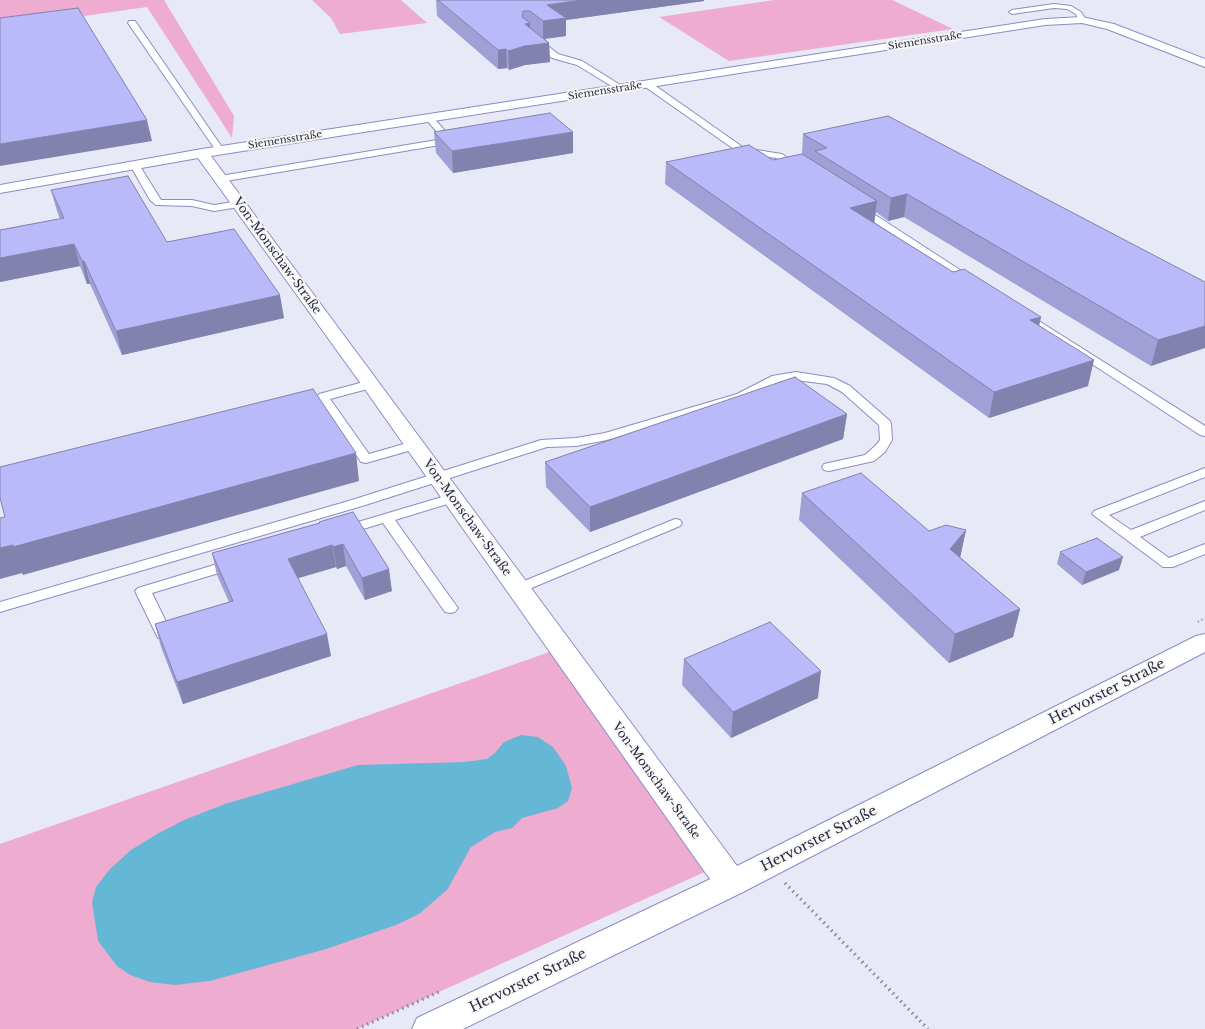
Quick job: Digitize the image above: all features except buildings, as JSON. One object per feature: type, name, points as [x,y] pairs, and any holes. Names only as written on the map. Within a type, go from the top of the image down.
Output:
[{"type":"street","name":"Siemensstraße","points":[[0,189],[211,152],[1045,22],[1082,20],[1110,26],[1205,63]]},
{"type":"street","name":"Von-Monschaw-Straße","points":[[211,152],[220,179],[371,384],[517,589],[718,866],[732,883]]},
{"type":"street","name":"Hervorster Straße","points":[[429,1029],[732,883],[1205,642]]},
{"type":"lane","points":[[1012,12],[1054,6],[1069,7],[1079,13],[1082,20]]},
{"type":"lane","points":[[132,23],[211,152]]},
{"type":"lane","points":[[527,32],[555,56],[564,60],[579,63],[621,88]]},
{"type":"lane","points":[[647,84],[741,150],[779,156],[805,173]]},
{"type":"lane","points":[[220,179],[449,140],[429,118]]},
{"type":"lane","points":[[135,165],[155,200],[159,203],[192,203],[214,208],[239,204]]},
{"type":"lane","points":[[852,203],[978,285]]},
{"type":"lane","points":[[1011,306],[1205,432]]},
{"type":"lane","points":[[0,607],[357,503],[546,443],[576,442],[607,436],[741,397],[776,379],[796,376],[830,381],[846,389],[885,424],[886,440],[880,449],[869,458],[829,467]]},
{"type":"lane","points":[[371,384],[323,397],[366,459],[414,445]]},
{"type":"lane","points":[[1205,472],[1100,514],[1168,564],[1205,549]]},
{"type":"lane","points":[[333,534],[452,498]]},
{"type":"lane","points":[[1130,536],[1205,505]]},
{"type":"lane","points":[[386,518],[450,608]]},
{"type":"lane","points":[[517,589],[675,523]]},
{"type":"lane","points":[[164,634],[143,591],[249,559]]},
{"type":"path","points":[[767,865],[928,1029]]},
{"type":"shaded area","points":[[0,0],[164,0],[234,116],[232,138],[147,7],[0,28]]},
{"type":"shaded area","points":[[312,0],[401,0],[427,23],[340,34],[331,18]]},
{"type":"shaded area","points":[[774,0],[892,0],[953,29],[729,61],[659,17]]},
{"type":"shaded area","points":[[561,648],[718,866],[357,1029],[0,1029],[0,844]]},
{"type":"water","points":[[521,735],[538,737],[553,747],[566,766],[572,788],[568,801],[558,808],[522,818],[512,828],[495,832],[471,847],[447,890],[419,914],[396,925],[326,949],[210,981],[175,985],[150,982],[130,975],[117,966],[98,941],[92,902],[96,887],[110,869],[131,850],[184,820],[225,804],[358,765],[465,762],[487,759],[495,753],[504,742]]}]
